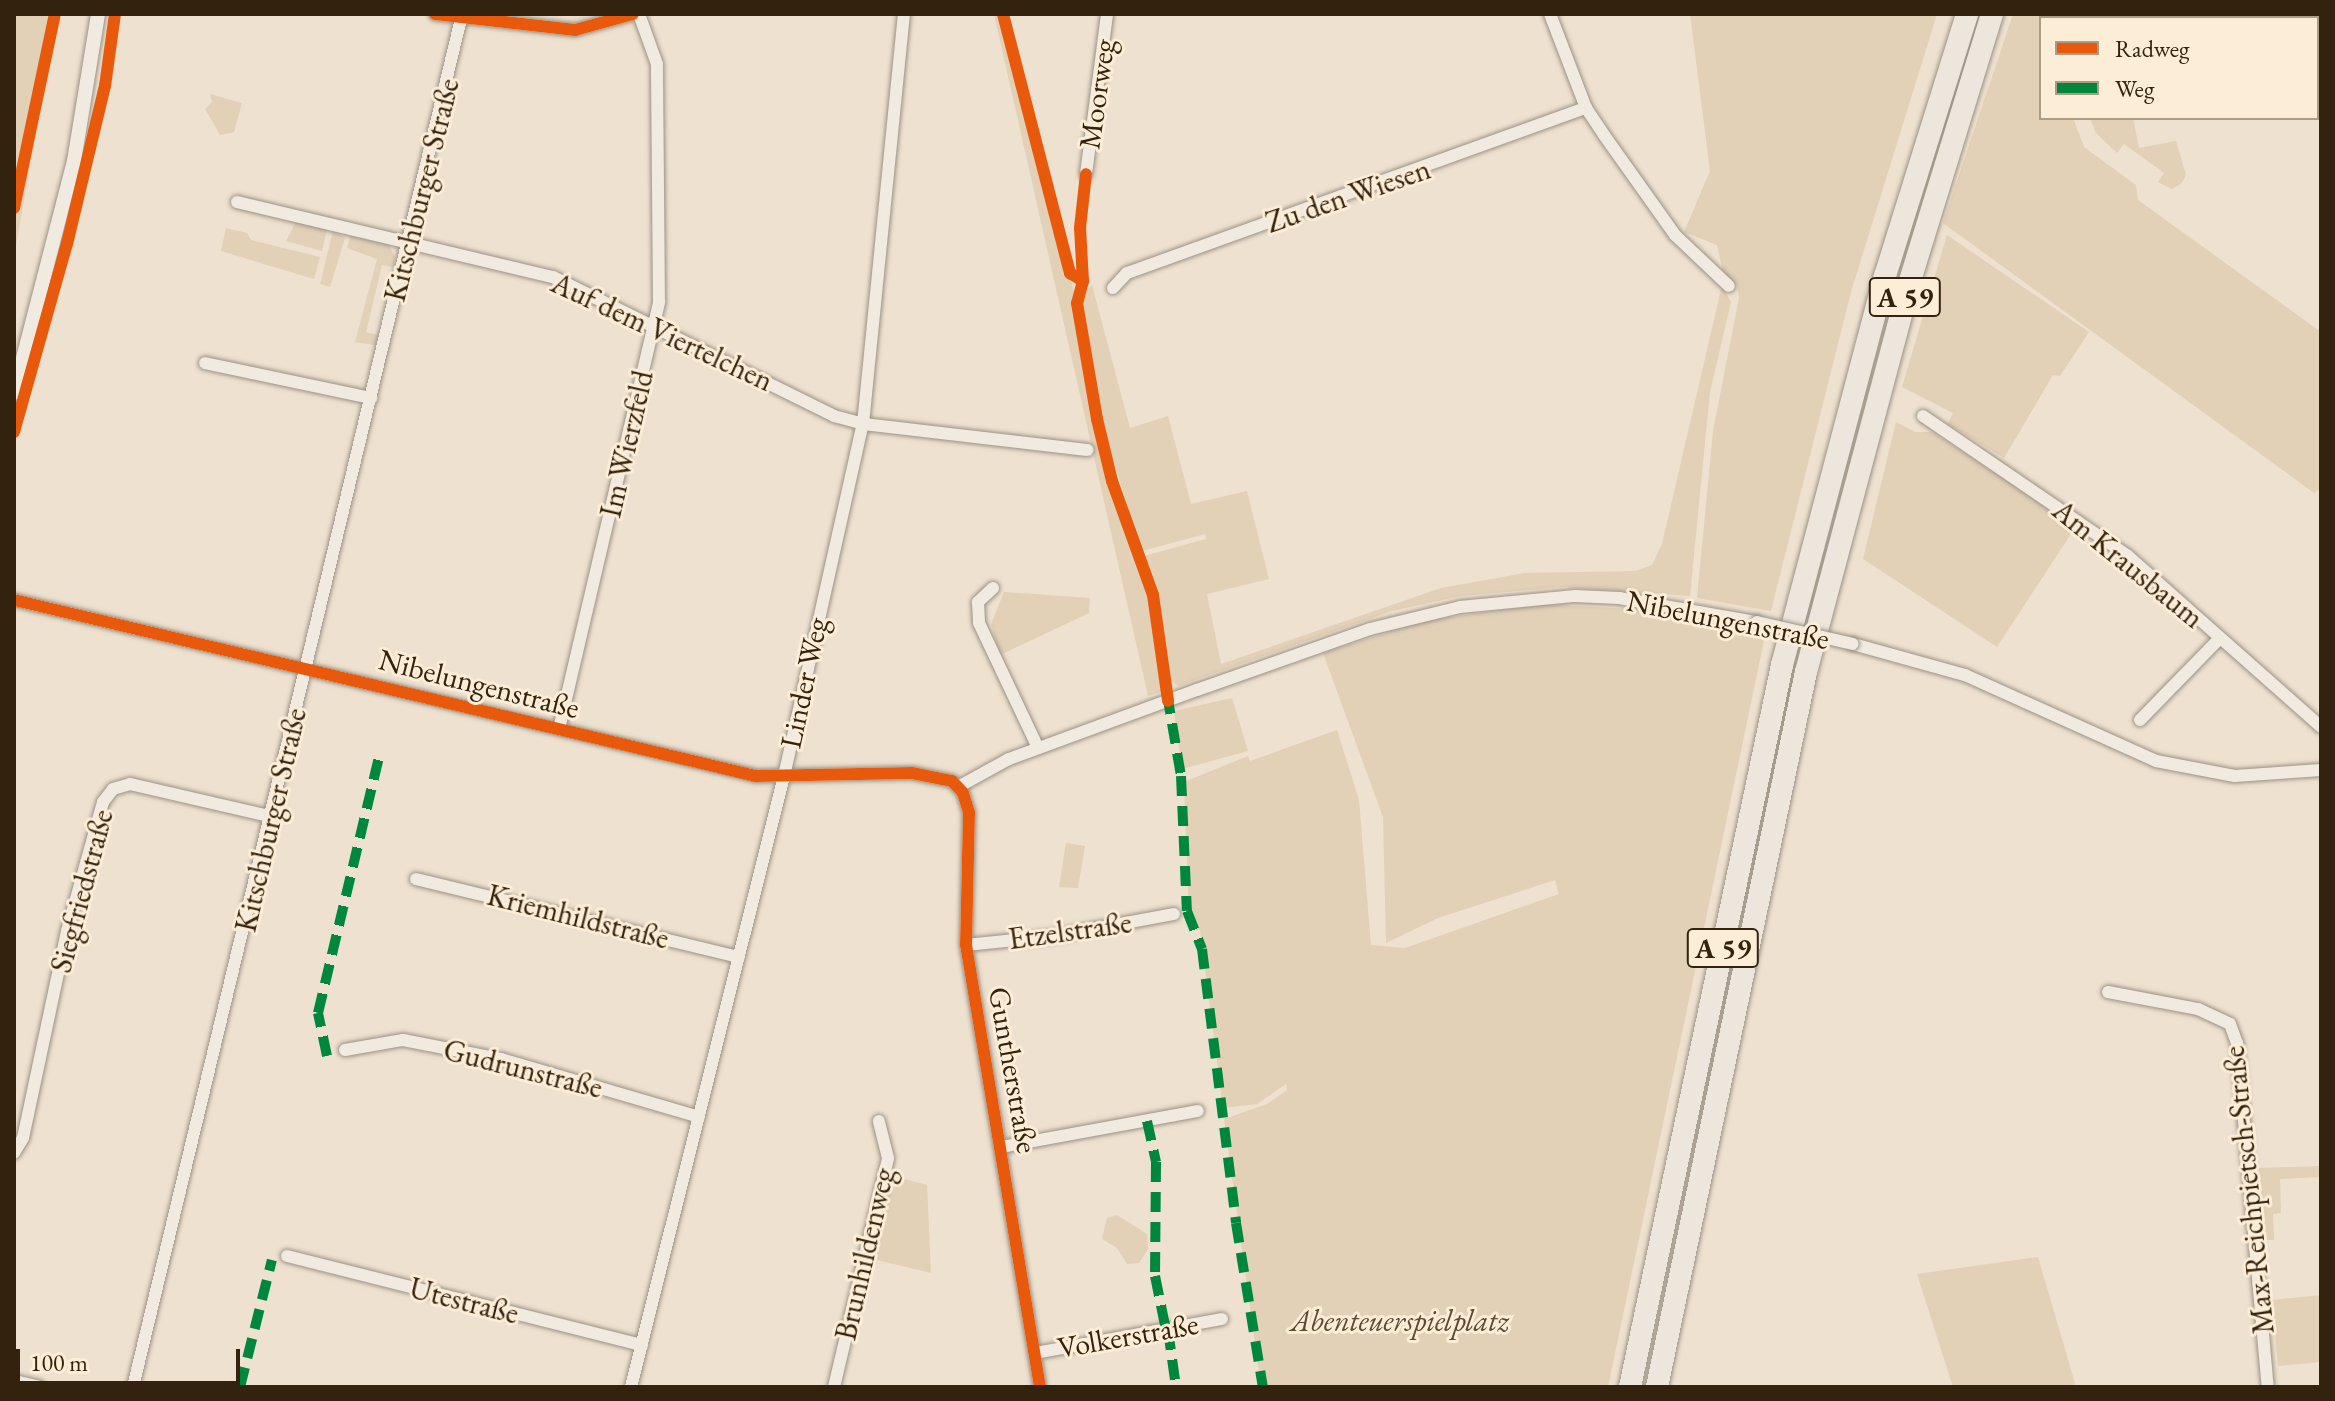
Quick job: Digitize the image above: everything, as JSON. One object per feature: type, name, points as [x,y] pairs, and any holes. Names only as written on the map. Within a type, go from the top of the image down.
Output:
[{"type":"highway","name":"A 59","points":[[1630,1387],[1782,665],[1885,276],[1967,14]]},
{"type":"highway","name":"A 59","points":[[1657,1387],[1806,672],[1909,284],[1992,14]]},
{"type":"street","points":[[14,393],[74,161],[98,14]]},
{"type":"street","points":[[435,14],[575,30],[636,14]]},
{"type":"street","name":"Im Wierzfeld","points":[[559,729],[655,326],[657,64],[636,14]]},
{"type":"street","name":"Linder Weg","points":[[631,1387],[784,776],[863,424],[904,14]]},
{"type":"street","name":"Moorweg","points":[[1086,174],[1107,14]]},
{"type":"street","points":[[1550,14],[1586,108],[1675,235],[1729,286]]},
{"type":"street","name":"Kitschburger Straße","points":[[133,1387],[273,817],[461,19]]},
{"type":"street","name":"Zu den Wiesen","points":[[1113,288],[1127,273],[1586,108]]},
{"type":"street","name":"Auf dem Viertelchen","points":[[237,202],[553,277],[834,416],[863,424],[1087,450]]},
{"type":"street","points":[[205,363],[371,398]]},
{"type":"street","name":"Am Krausbaum","points":[[1923,416],[2120,550],[2321,727]]},
{"type":"street","points":[[993,588],[978,602],[979,623],[1038,748]]},
{"type":"street","name":"Nibelungenstraße","points":[[14,600],[756,776],[937,774],[958,787],[1038,748],[1356,634],[1460,607],[1575,596],[1619,598],[1757,622],[1965,675],[2156,761],[2235,776],[2321,770]]},
{"type":"street","points":[[2140,720],[2219,639]]},
{"type":"street","name":"Siegfriedstraße","points":[[14,1153],[23,1138],[67,931],[103,802],[113,789],[130,784],[273,817]]},
{"type":"street","name":"Guntherstraße","points":[[958,787],[969,813],[966,945],[1040,1387]]},
{"type":"street","name":"Kriemhildstraße","points":[[416,879],[739,957]]},
{"type":"street","name":"Etzelstraße","points":[[966,945],[1055,936],[1174,914]]},
{"type":"street","name":"Max-Reichpietsch-Straße","points":[[2108,992],[2198,1009],[2230,1024],[2237,1043],[2268,1387]]},
{"type":"street","name":"Gudrunstraße","points":[[345,1050],[403,1040],[501,1059],[699,1117]]},
{"type":"street","points":[[1001,1147],[1198,1111]]},
{"type":"street","name":"Brunhildenweg","points":[[834,1387],[888,1158],[879,1121]]},
{"type":"street","name":"Utestraße","points":[[287,1256],[642,1345]]},
{"type":"street","name":"Volkerstraße","points":[[1035,1353],[1222,1319]]},
{"type":"street","points":[[14,1381],[39,1387]]},
{"type":"green space","points":[[14,14],[56,14],[14,258]]},
{"type":"green space","points":[[994,14],[1000,14],[1073,287],[1098,443],[1151,599],[1163,691],[1148,696]]},
{"type":"green space","points":[[1690,14],[1937,14],[1851,292],[1771,611],[1697,598],[1713,431],[1739,298],[1737,285],[1724,276],[1717,245],[1684,232],[1710,171]]},
{"type":"green space","points":[[2013,14],[2055,14],[2039,16],[2039,120],[2074,120],[2084,147],[2136,185],[2138,200],[2321,332],[2321,488],[2314,493],[1943,223]]},
{"type":"green space","points":[[210,94],[242,103],[234,132],[220,135],[205,109],[212,102]]},
{"type":"green space","points":[[2091,120],[2133,120],[2139,148],[2176,141],[2186,175],[2182,183],[2172,189],[2158,182],[2164,173],[2124,144],[2117,153],[2096,133]]},
{"type":"green space","points":[[296,222],[327,229],[322,251],[286,241]]},
{"type":"green space","points":[[226,228],[247,233],[251,240],[320,257],[314,279],[221,251]]},
{"type":"green space","points":[[333,231],[345,238],[330,287],[320,284]]},
{"type":"green space","points":[[351,235],[388,243],[395,257],[393,267],[382,265],[366,332],[378,335],[375,345],[355,342],[377,259],[347,248]]},
{"type":"green space","points":[[1947,235],[2089,332],[2060,376],[2053,375],[2004,458],[1948,424],[1953,413],[1902,387]]},
{"type":"green space","points":[[1092,285],[1130,428],[1168,416],[1191,504],[1247,491],[1269,579],[1207,594],[1221,664],[1441,588],[1525,573],[1635,571],[1652,565],[1662,544],[1722,285],[1731,302],[1710,392],[1690,596],[1562,587],[1461,596],[1392,611],[1178,686],[1167,677],[1144,556],[1206,539],[1205,534],[1142,551],[1097,409],[1080,295]]},
{"type":"green space","points":[[1896,422],[1915,432],[1932,432],[2076,526],[1997,647],[1863,559]]},
{"type":"green space","points":[[1004,592],[1090,598],[1089,613],[1000,655],[991,624]]},
{"type":"green space","name":"Abenteuerspielplatz","points":[[1543,604],[1682,612],[1750,627],[1749,632],[1765,636],[1608,1387],[1261,1387],[1224,1119],[1267,1104],[1287,1090],[1286,1084],[1257,1104],[1223,1108],[1200,930],[1193,930],[1189,914],[1184,782],[1248,756],[1250,761],[1337,730],[1359,800],[1371,945],[1405,948],[1559,894],[1555,880],[1438,918],[1386,943],[1383,817],[1323,653],[1424,621]]},
{"type":"green space","points":[[1232,698],[1248,751],[1182,769],[1174,711]]},
{"type":"green space","points":[[1066,843],[1085,846],[1078,888],[1059,887]]},
{"type":"green space","points":[[2321,1166],[2321,1177],[2280,1179],[2281,1213],[2273,1214],[2274,1240],[2266,1240],[2259,1168]]},
{"type":"green space","points":[[897,1177],[927,1185],[931,1273],[873,1259],[892,1180]]},
{"type":"green space","points":[[1117,1215],[1147,1234],[1148,1249],[1139,1263],[1127,1264],[1117,1248],[1102,1239],[1107,1218]]},
{"type":"green space","points":[[2038,1257],[2076,1387],[1953,1387],[1917,1274]]},
{"type":"green space","points":[[2321,1295],[2321,1362],[2278,1366],[2272,1300]]},
{"type":"marked path","points":[[1167,694],[1181,776],[1187,911],[1202,949],[1236,1223],[1263,1387]]},
{"type":"marked path","points":[[327,1056],[318,1013],[380,752]]},
{"type":"marked path","points":[[1147,1121],[1156,1162],[1155,1276],[1166,1330]]},
{"type":"marked path","points":[[240,1387],[272,1260]]},
{"type":"marked path","points":[[1168,1330],[1176,1387]]},
{"type":"cycle path","points":[[14,208],[55,14]]},
{"type":"cycle path","points":[[14,432],[67,244],[105,86],[115,14]]},
{"type":"cycle path","points":[[435,14],[575,30],[633,14]]},
{"type":"cycle path","points":[[1003,14],[1070,273],[1083,281],[1077,303],[1097,419],[1112,481],[1153,595],[1168,701]]},
{"type":"cycle path","points":[[1083,281],[1080,228],[1086,174]]},
{"type":"cycle path","points":[[14,600],[756,776],[912,773],[952,781],[963,793],[969,813],[966,945],[1040,1387]]}]
